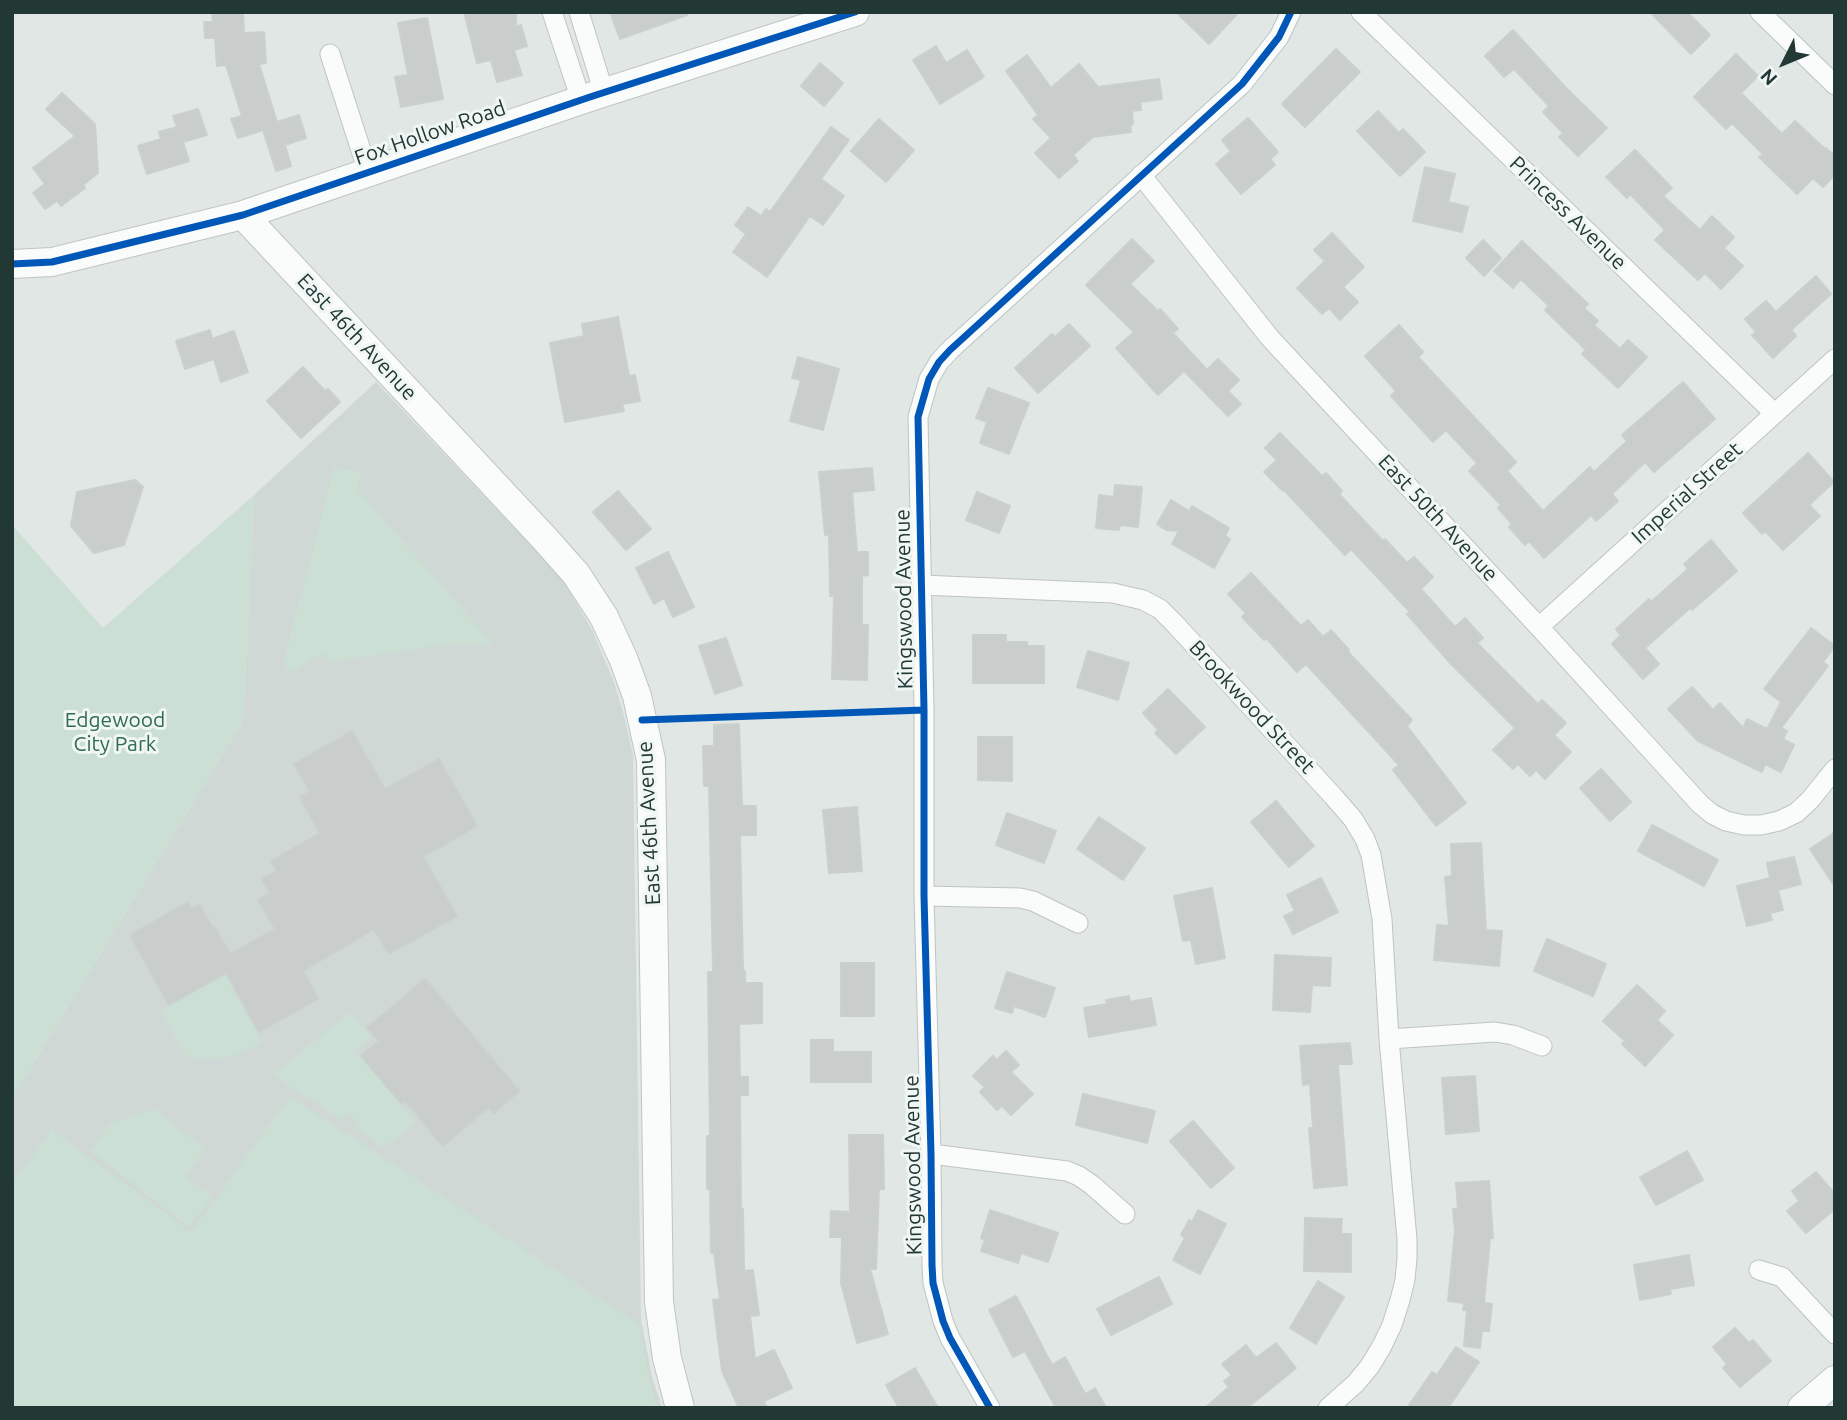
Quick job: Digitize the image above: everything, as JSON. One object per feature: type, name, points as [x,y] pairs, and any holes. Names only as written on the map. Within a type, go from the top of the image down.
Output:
[{"type":"street","points":[[552,12],[593,97]]},
{"type":"street","points":[[579,12],[593,97]]},
{"type":"street","name":"Fox Hollow Road","points":[[12,264],[52,262],[243,215],[855,12]]},
{"type":"street","name":"Kingswood Avenue","points":[[990,1408],[950,1338],[937,1301],[932,1265],[918,417],[929,379],[950,350],[1242,84],[1279,37],[1291,12]]},
{"type":"street","name":"Princess Avenue","points":[[1361,12],[1775,414]]},
{"type":"street","points":[[1760,12],[1835,85]]},
{"type":"street","name":"Fox Hollow Road","points":[[330,54],[368,172]]},
{"type":"street","name":"East 50th Avenue","points":[[1141,175],[1270,338],[1539,626],[1700,804],[1726,821],[1744,825],[1779,821],[1796,813],[1835,769]]},
{"type":"street","name":"East 46th Avenue","points":[[243,215],[576,575],[604,617],[624,658],[637,695],[650,760],[659,1302],[667,1358],[680,1408]]},
{"type":"street","name":"Imperial Street","points":[[1539,626],[1835,359]]},
{"type":"street","name":"Brookwood Street","points":[[921,584],[1113,593],[1143,600],[1160,609],[1333,796],[1353,819],[1365,839],[1371,855],[1382,919],[1389,1039],[1407,1239],[1405,1280],[1392,1325],[1370,1366],[1356,1383],[1328,1408]]},
{"type":"street","points":[[924,896],[1020,898],[1033,901],[1078,923]]},
{"type":"street","points":[[1389,1039],[1495,1032],[1513,1035],[1542,1046]]},
{"type":"street","name":"Kingswood Avenue","points":[[931,1154],[1067,1171],[1086,1180],[1125,1214]]},
{"type":"street","points":[[1759,1270],[1783,1278],[1835,1334]]},
{"type":"street","points":[[1802,1408],[1835,1380]]},
{"type":"shaded area","points":[[376,382],[565,584],[592,630],[614,682],[624,716],[633,755],[641,1319],[652,1377],[662,1408],[12,1408],[12,1098],[243,721],[254,495]]},
{"type":"green space","points":[[334,468],[361,472],[357,489],[493,644],[447,644],[331,662],[324,657],[327,654],[322,653],[295,671],[289,671],[285,667],[284,661]]},
{"type":"green space","name":"Edgewood City Park","points":[[254,495],[243,721],[12,1098],[12,525],[103,628]]},
{"type":"green space","points":[[226,975],[262,1042],[238,1054],[219,1059],[185,1055],[161,1010]]},
{"type":"green space","points":[[351,1012],[371,1037],[355,1051],[416,1122],[384,1148],[355,1128],[358,1121],[347,1113],[342,1120],[274,1074]]},
{"type":"green space","points":[[290,1097],[640,1325],[649,1382],[658,1408],[12,1408],[12,1183],[52,1130],[191,1232]]},
{"type":"green space","points":[[154,1109],[206,1149],[185,1176],[212,1197],[189,1227],[90,1151],[111,1123]]},
{"type":"building","points":[[212,12],[243,12],[244,33],[264,32],[266,63],[259,64],[277,122],[299,115],[306,138],[285,145],[291,166],[276,171],[263,130],[238,138],[231,119],[242,116],[226,65],[217,66],[215,38],[205,38],[204,22],[213,22]]},
{"type":"building","points":[[464,12],[516,12],[516,27],[521,25],[527,46],[514,50],[522,75],[497,82],[491,60],[477,63]]},
{"type":"building","points":[[610,12],[687,12],[687,15],[620,39]]},
{"type":"building","points":[[1176,12],[1239,12],[1209,44]]},
{"type":"building","points":[[1650,12],[1687,12],[1710,35],[1691,54]]},
{"type":"building","points":[[427,18],[443,99],[401,107],[395,77],[408,75],[398,23]]},
{"type":"building","points":[[1513,30],[1607,128],[1578,156],[1559,137],[1563,133],[1543,112],[1549,106],[1514,69],[1504,77],[1485,56]]},
{"type":"building","points":[[936,46],[946,63],[967,50],[984,77],[940,104],[913,60]]},
{"type":"building","points":[[1336,49],[1360,72],[1305,127],[1282,104]]},
{"type":"building","points":[[1736,54],[1758,76],[1741,93],[1782,134],[1795,121],[1835,156],[1835,175],[1823,187],[1813,178],[1797,194],[1759,157],[1763,154],[1732,123],[1726,129],[1694,97]]},
{"type":"building","points":[[1027,55],[1051,88],[1079,64],[1098,87],[1159,79],[1162,99],[1140,102],[1141,110],[1132,111],[1131,132],[1093,137],[1073,155],[1078,161],[1059,178],[1035,153],[1051,138],[1033,119],[1038,115],[1006,71]]},
{"type":"building","points":[[820,63],[843,83],[824,106],[801,86]]},
{"type":"building","points":[[62,93],[95,124],[98,173],[83,185],[85,188],[61,206],[57,201],[45,209],[33,193],[45,184],[33,168],[75,136],[46,109]]},
{"type":"building","points":[[198,109],[207,135],[183,142],[189,161],[147,174],[138,146],[161,139],[159,132],[177,127],[173,116]]},
{"type":"building","points":[[1378,111],[1399,133],[1403,129],[1425,152],[1400,176],[1357,131]]},
{"type":"building","points":[[1248,118],[1278,152],[1270,159],[1275,165],[1241,194],[1216,164],[1231,151],[1222,140]]},
{"type":"building","points":[[879,119],[914,150],[886,182],[851,151]]},
{"type":"building","points":[[831,127],[849,140],[821,179],[844,196],[823,225],[810,216],[767,277],[733,252],[746,234],[735,225],[748,207],[761,216],[766,209],[770,212]]},
{"type":"building","points":[[1635,150],[1672,188],[1663,196],[1700,230],[1712,216],[1734,237],[1724,248],[1743,266],[1721,289],[1705,273],[1698,280],[1655,240],[1665,230],[1630,194],[1627,198],[1606,177]]},
{"type":"building","points":[[1425,167],[1455,174],[1448,202],[1468,207],[1462,232],[1413,221]]},
{"type":"building","points":[[1332,233],[1364,267],[1343,287],[1358,302],[1340,320],[1329,308],[1322,314],[1297,288],[1325,261],[1314,250]]},
{"type":"building","points":[[1132,239],[1154,261],[1130,284],[1158,311],[1160,309],[1178,329],[1173,333],[1207,370],[1218,359],[1239,380],[1228,391],[1241,404],[1228,416],[1184,371],[1158,395],[1116,348],[1134,332],[1086,285]]},
{"type":"building","points":[[1483,240],[1501,258],[1484,276],[1466,258]]},
{"type":"building","points":[[1522,241],[1588,304],[1584,308],[1598,321],[1594,325],[1620,349],[1628,340],[1647,357],[1618,388],[1582,354],[1586,350],[1545,310],[1549,306],[1521,279],[1513,288],[1494,271]]},
{"type":"building","points":[[1816,276],[1831,294],[1791,330],[1796,336],[1773,358],[1752,335],[1756,332],[1745,319],[1766,301],[1776,312]]},
{"type":"building","points":[[618,317],[629,376],[635,375],[640,401],[622,404],[624,411],[565,422],[550,343],[584,336],[582,324]]},
{"type":"building","points":[[1069,324],[1090,346],[1038,393],[1015,368],[1052,334],[1055,337]]},
{"type":"building","points":[[1399,325],[1423,352],[1418,357],[1516,462],[1507,471],[1543,511],[1590,467],[1594,472],[1627,441],[1622,435],[1683,382],[1715,419],[1654,472],[1645,462],[1612,494],[1618,501],[1596,521],[1591,515],[1544,558],[1529,541],[1525,545],[1509,527],[1512,524],[1498,508],[1501,505],[1469,471],[1477,463],[1446,430],[1433,442],[1391,396],[1396,391],[1365,356]]},
{"type":"building","points":[[210,330],[212,339],[234,331],[248,372],[221,382],[214,359],[185,369],[176,341]]},
{"type":"building","points":[[798,357],[839,369],[823,430],[790,421],[801,380],[792,378]]},
{"type":"building","points":[[303,367],[325,391],[328,389],[340,402],[301,438],[267,401]]},
{"type":"building","points":[[988,388],[1029,403],[1009,454],[980,443],[987,422],[976,418]]},
{"type":"building","points":[[1280,433],[1322,476],[1326,473],[1342,491],[1339,494],[1383,541],[1385,539],[1407,563],[1414,557],[1433,577],[1421,589],[1455,627],[1465,618],[1483,638],[1477,643],[1538,704],[1542,700],[1566,723],[1554,735],[1571,752],[1545,779],[1536,770],[1530,776],[1518,764],[1513,769],[1493,750],[1515,728],[1451,664],[1407,614],[1410,612],[1351,549],[1345,555],[1264,472],[1277,460],[1265,448]]},
{"type":"building","points":[[1808,453],[1834,482],[1809,505],[1820,516],[1783,550],[1765,531],[1762,534],[1743,513]]},
{"type":"building","points":[[872,468],[874,490],[852,492],[857,552],[868,552],[868,575],[862,576],[862,625],[868,625],[867,680],[832,679],[834,596],[830,596],[829,534],[825,535],[819,472]]},
{"type":"building","points":[[135,480],[143,487],[124,545],[94,553],[71,526],[77,492]]},
{"type":"building","points":[[1115,485],[1142,487],[1138,527],[1120,525],[1119,530],[1096,528],[1099,495],[1114,497]]},
{"type":"building","points":[[618,491],[651,529],[626,550],[593,512]]},
{"type":"building","points":[[977,492],[1010,506],[999,533],[966,520]]},
{"type":"building","points":[[1171,500],[1189,511],[1192,506],[1229,528],[1225,536],[1230,539],[1214,568],[1172,544],[1179,531],[1166,530],[1157,524]]},
{"type":"building","points":[[1711,540],[1737,571],[1645,648],[1659,664],[1643,679],[1612,644],[1621,635],[1616,629],[1688,569],[1684,564]]},
{"type":"building","points":[[668,552],[694,607],[673,617],[664,598],[654,604],[636,568]]},
{"type":"building","points":[[1251,573],[1301,626],[1308,620],[1323,637],[1331,630],[1412,720],[1407,726],[1466,803],[1436,826],[1393,770],[1399,765],[1306,664],[1297,672],[1266,638],[1264,640],[1242,617],[1246,613],[1228,594]]},
{"type":"building","points":[[1811,628],[1835,646],[1823,662],[1828,666],[1781,728],[1787,731],[1783,739],[1794,745],[1781,772],[1765,764],[1762,772],[1698,741],[1668,709],[1692,687],[1713,710],[1720,703],[1743,728],[1747,719],[1767,729],[1781,702],[1764,689]]},
{"type":"building","points":[[973,635],[1006,635],[1006,642],[1027,642],[1027,646],[1044,646],[1044,683],[973,683]]},
{"type":"building","points":[[726,638],[742,685],[715,694],[699,646]]},
{"type":"building","points":[[1088,651],[1129,663],[1118,700],[1077,687]]},
{"type":"building","points":[[1168,689],[1205,727],[1176,754],[1155,733],[1158,730],[1143,713]]},
{"type":"building","points":[[739,724],[742,806],[756,806],[756,835],[740,835],[743,971],[745,983],[762,983],[762,1023],[739,1024],[740,1077],[748,1077],[748,1095],[740,1095],[744,1271],[753,1270],[759,1315],[750,1316],[755,1359],[774,1350],[792,1388],[764,1401],[767,1408],[739,1408],[722,1371],[713,1300],[720,1299],[714,1253],[711,1253],[710,1189],[707,1189],[707,1136],[710,1136],[708,972],[713,972],[709,786],[704,786],[703,746],[714,746],[714,725]]},
{"type":"building","points":[[352,731],[385,789],[439,759],[477,826],[423,857],[457,916],[389,954],[374,929],[303,971],[318,999],[259,1032],[226,973],[169,1005],[130,935],[188,902],[191,909],[199,904],[230,954],[275,929],[258,900],[270,893],[262,879],[277,871],[271,861],[320,833],[300,797],[310,791],[294,764]]},
{"type":"building","points":[[978,737],[1012,737],[1012,781],[978,780]]},
{"type":"building","points":[[1601,769],[1631,802],[1610,821],[1580,788]]},
{"type":"building","points":[[1276,801],[1314,846],[1289,867],[1251,822]]},
{"type":"building","points":[[857,807],[862,871],[829,873],[823,810]]},
{"type":"building","points":[[1007,813],[1056,831],[1044,863],[996,845]]},
{"type":"building","points":[[1099,817],[1145,848],[1123,880],[1077,849]]},
{"type":"building","points":[[1652,825],[1718,860],[1704,886],[1638,851]]},
{"type":"building","points":[[1835,832],[1835,887],[1810,849]]},
{"type":"building","points":[[1481,843],[1486,930],[1502,931],[1499,966],[1434,960],[1437,925],[1449,926],[1445,877],[1452,876],[1451,844]]},
{"type":"building","points":[[1794,857],[1801,884],[1778,890],[1783,910],[1770,913],[1772,920],[1747,926],[1737,886],[1770,878],[1767,863]]},
{"type":"building","points":[[1321,878],[1338,912],[1293,934],[1284,916],[1295,911],[1287,895]]},
{"type":"building","points":[[1212,888],[1225,958],[1196,964],[1191,940],[1183,941],[1174,896]]},
{"type":"building","points":[[1547,939],[1606,964],[1593,996],[1534,971]]},
{"type":"building","points":[[1275,955],[1331,958],[1330,986],[1312,985],[1310,1012],[1273,1010]]},
{"type":"building","points":[[841,963],[874,963],[874,1016],[841,1016]]},
{"type":"building","points":[[1007,972],[1055,988],[1045,1017],[1014,1006],[1012,1013],[995,1008]]},
{"type":"building","points":[[425,979],[519,1091],[494,1113],[489,1107],[443,1146],[405,1100],[402,1104],[361,1056],[379,1041],[367,1028]]},
{"type":"building","points":[[1637,985],[1665,1011],[1657,1020],[1673,1035],[1645,1066],[1622,1044],[1625,1041],[1603,1021]]},
{"type":"building","points":[[1129,996],[1130,1002],[1151,998],[1156,1025],[1089,1037],[1084,1008]]},
{"type":"building","points":[[811,1040],[833,1040],[833,1052],[871,1052],[871,1082],[811,1082]]},
{"type":"building","points":[[1350,1043],[1352,1064],[1338,1064],[1347,1185],[1314,1188],[1309,1128],[1313,1128],[1310,1084],[1303,1085],[1300,1046]]},
{"type":"building","points":[[1006,1051],[1019,1065],[1011,1072],[1033,1094],[1011,1115],[1002,1106],[997,1110],[980,1092],[985,1087],[973,1076],[993,1056],[997,1060]]},
{"type":"building","points":[[1475,1076],[1479,1131],[1446,1134],[1442,1078]]},
{"type":"building","points":[[1083,1094],[1155,1111],[1147,1143],[1076,1125]]},
{"type":"building","points":[[1193,1121],[1234,1168],[1211,1188],[1170,1141]]},
{"type":"building","points":[[849,1135],[883,1135],[884,1189],[879,1189],[876,1269],[870,1269],[888,1334],[857,1343],[841,1283],[842,1237],[830,1237],[831,1211],[850,1212]]},
{"type":"building","points":[[1687,1151],[1703,1180],[1656,1205],[1640,1177]]},
{"type":"building","points":[[1816,1172],[1835,1194],[1835,1209],[1806,1233],[1787,1211],[1799,1201],[1792,1191]]},
{"type":"building","points":[[1489,1181],[1493,1238],[1490,1238],[1484,1303],[1492,1304],[1489,1331],[1482,1331],[1480,1348],[1464,1346],[1467,1310],[1463,1310],[1464,1303],[1448,1301],[1455,1231],[1453,1209],[1458,1209],[1456,1183]]},
{"type":"building","points":[[990,1210],[1058,1233],[1048,1262],[1021,1253],[1018,1263],[981,1251],[985,1240],[981,1238]]},
{"type":"building","points":[[1198,1210],[1226,1224],[1200,1274],[1173,1260],[1185,1238],[1181,1235]]},
{"type":"building","points":[[1305,1218],[1342,1219],[1341,1234],[1351,1234],[1351,1272],[1304,1271]]},
{"type":"building","points":[[1689,1255],[1694,1285],[1670,1289],[1671,1294],[1640,1300],[1634,1265]]},
{"type":"building","points":[[1159,1277],[1172,1304],[1111,1335],[1097,1309]]},
{"type":"building","points":[[1318,1281],[1344,1297],[1316,1344],[1290,1328]]},
{"type":"building","points":[[1016,1296],[1052,1365],[1065,1357],[1085,1394],[1095,1388],[1106,1408],[1056,1408],[1025,1351],[1013,1357],[989,1310]]},
{"type":"building","points":[[1735,1328],[1749,1343],[1753,1340],[1771,1361],[1740,1387],[1723,1368],[1727,1364],[1713,1347]]},
{"type":"building","points":[[1276,1343],[1296,1368],[1247,1408],[1205,1408],[1229,1387],[1224,1381],[1232,1375],[1222,1364],[1246,1345],[1256,1358]]},
{"type":"building","points":[[1456,1347],[1479,1362],[1448,1408],[1407,1408],[1432,1372],[1437,1375]]},
{"type":"building","points":[[915,1368],[938,1408],[899,1408],[886,1385]]},
{"type":"cycle path","points":[[12,264],[52,262],[243,215],[593,96],[855,12]]},
{"type":"cycle path","points":[[990,1408],[950,1338],[933,1283],[924,896],[924,710],[918,417],[929,379],[950,350],[1242,84],[1279,37],[1291,12]]},
{"type":"cycle path","points":[[642,720],[924,710]]}]
